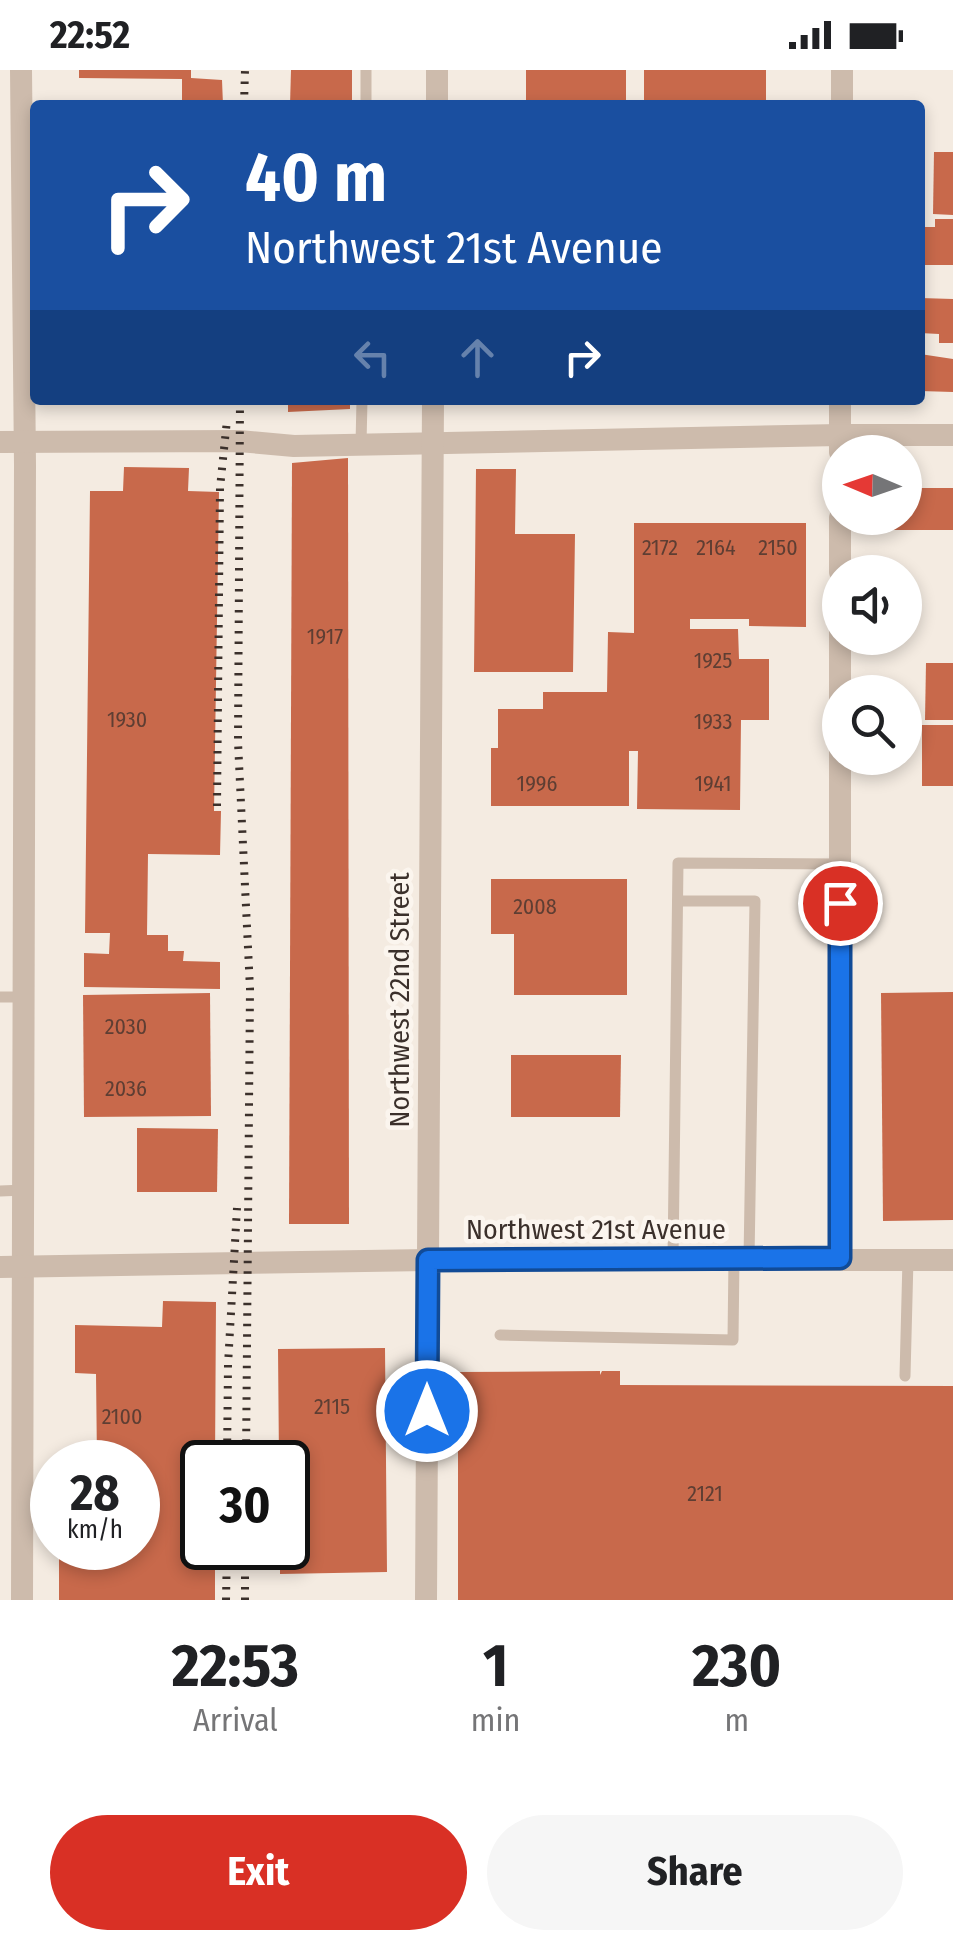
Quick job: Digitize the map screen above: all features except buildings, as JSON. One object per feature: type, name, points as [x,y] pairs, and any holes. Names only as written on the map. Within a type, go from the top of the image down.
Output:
[{"type":"street","points":[[21,70],[28,187],[22,1600]]},
{"type":"street","points":[[437,70],[437,100]]},
{"type":"street","points":[[842,70],[842,100]]},
{"type":"street","name":"Northwest 22nd Street","points":[[426,1600],[433,405]]},
{"type":"street","points":[[840,405],[840,435]]},
{"type":"street","points":[[922,438],[953,436]]},
{"type":"street","points":[[0,442],[240,441],[294,446],[433,442],[822,444]]},
{"type":"street","points":[[840,655],[840,1258]]},
{"type":"street","name":"Northwest 21st Avenue","points":[[0,1266],[742,1258],[953,1260]]},
{"type":"lane","points":[[366,70],[366,100]]},
{"type":"lane","points":[[361,444],[362,405]]},
{"type":"lane","points":[[673,1259],[678,863],[840,864]]},
{"type":"lane","points":[[500,1335],[733,1340],[742,1258],[755,902],[678,901]]},
{"type":"lane","points":[[0,997],[25,996]]},
{"type":"lane","points":[[0,1190],[25,1190]]},
{"type":"lane","points":[[905,1376],[908,1259]]},
{"type":"railway","points":[[244,100],[245,70]]},
{"type":"railway","points":[[240,405],[238,742],[250,989],[246,1440]]},
{"type":"railway","points":[[217,806],[220,488],[227,420]]},
{"type":"railway","points":[[227,1440],[237,1208]]},
{"type":"railway","points":[[226,1600],[227,1570]]},
{"type":"railway","points":[[245,1570],[245,1600]]},
{"type":"route","points":[[427,1411],[428,1260],[840,1258],[840,903]]}]
